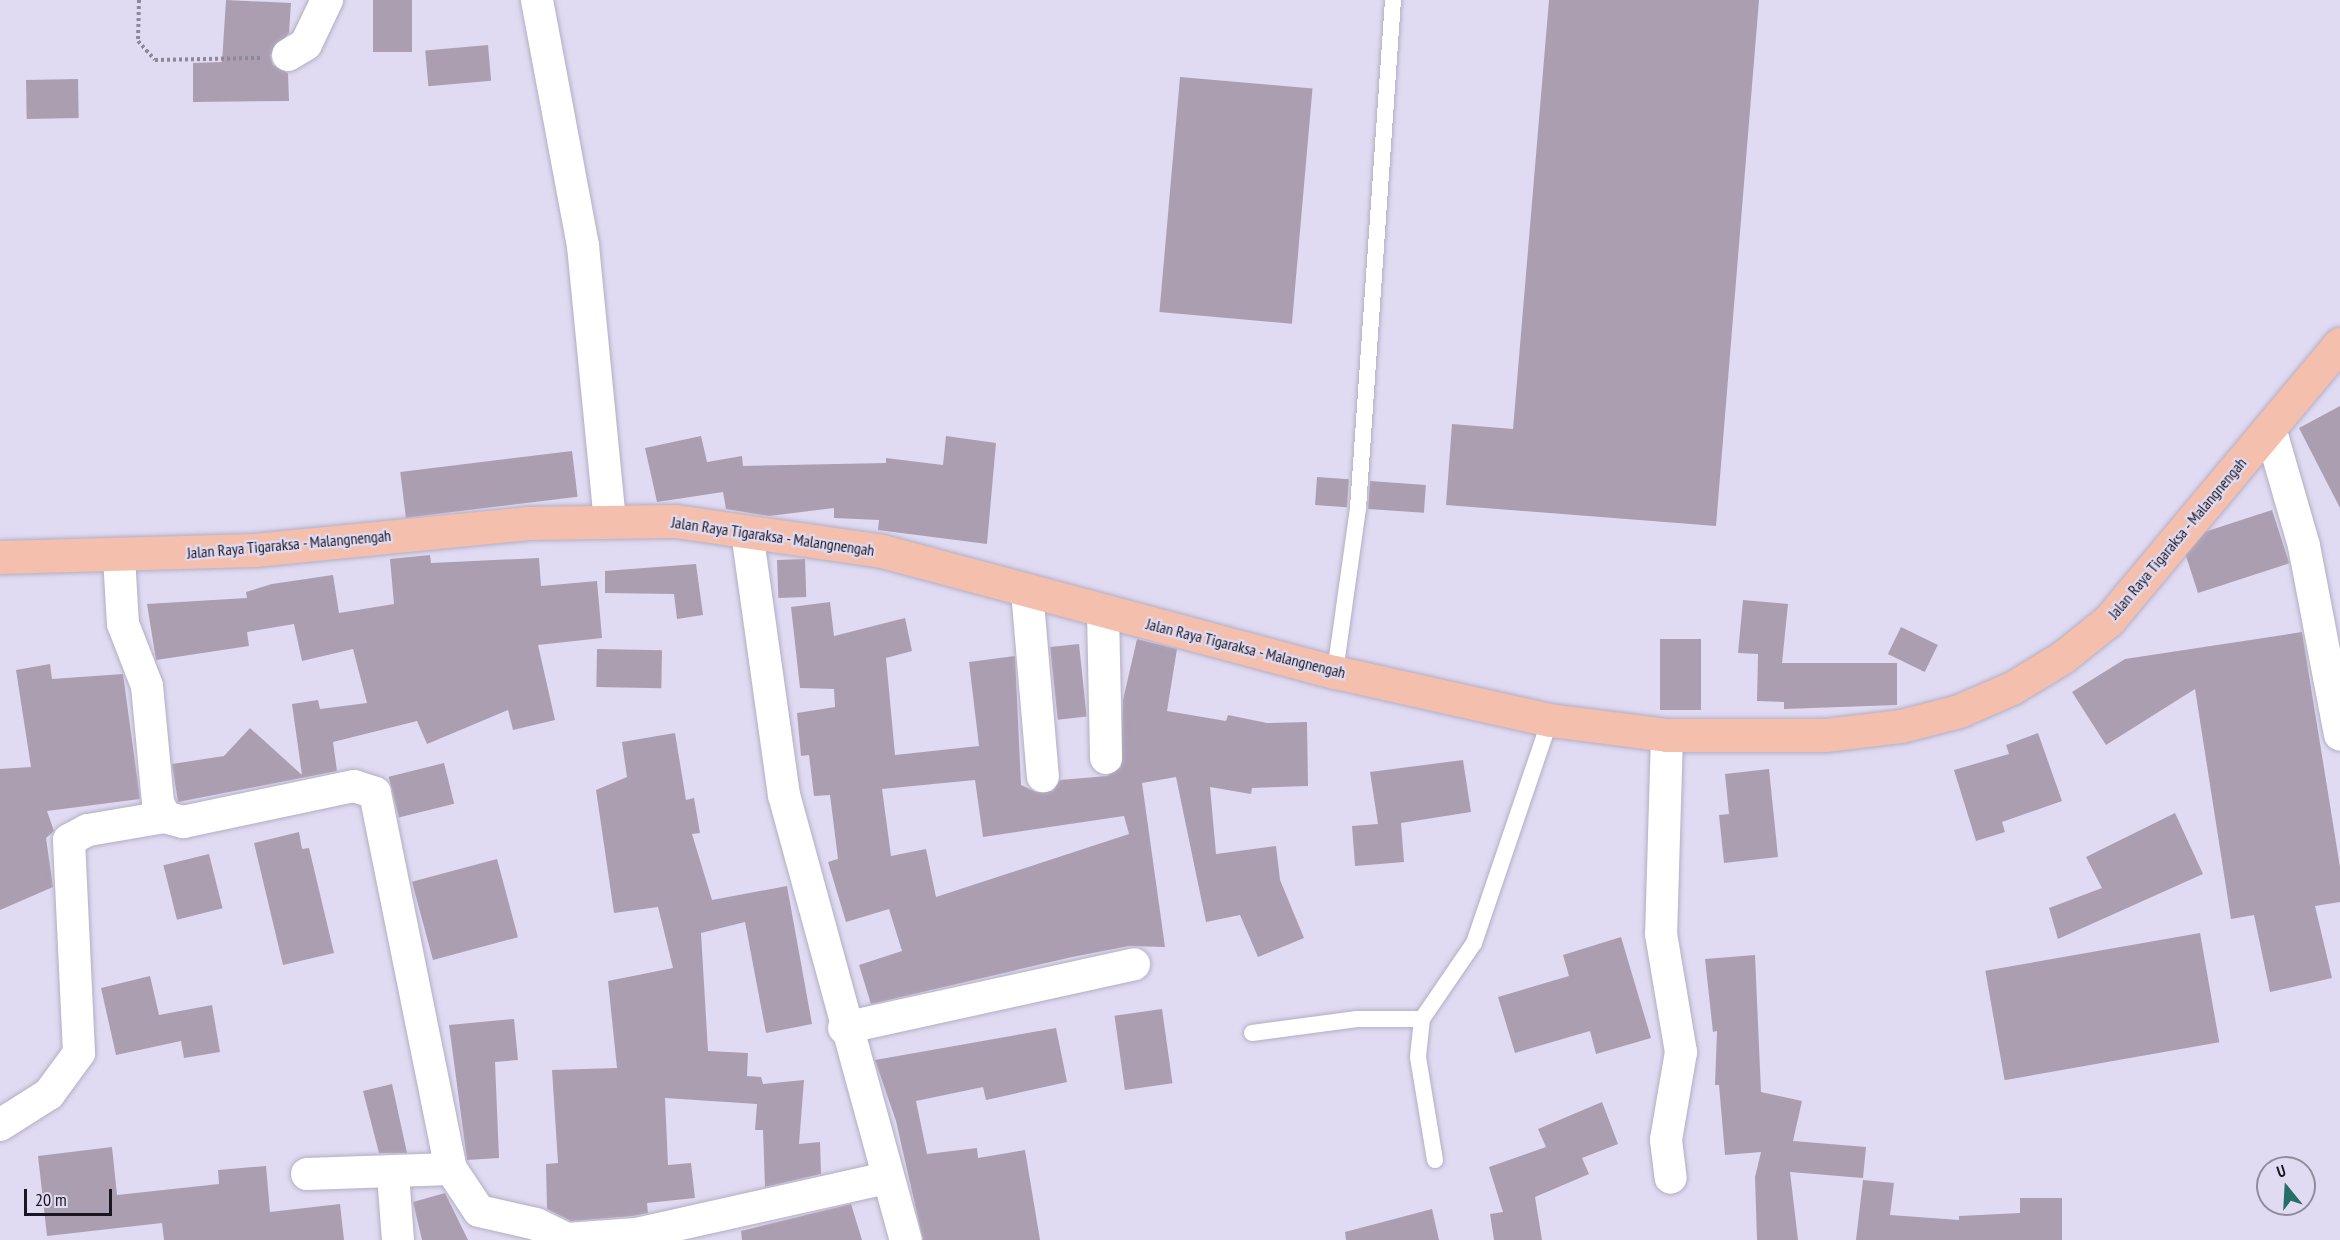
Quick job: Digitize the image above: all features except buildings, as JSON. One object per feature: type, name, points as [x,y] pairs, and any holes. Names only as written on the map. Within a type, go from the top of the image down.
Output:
[{"type":"main road","name":"Jalan Raya Tigaraksa - Malangnengah","points":[[0,557],[119,557],[610,519],[675,521],[882,551],[1103,612],[1335,672],[1550,720],[1667,735],[1826,735],[1900,726],[1959,711],[2012,688],[2109,620],[2340,344]]},
{"type":"street","points":[[288,55],[306,44],[327,0]]},
{"type":"street","points":[[537,0],[583,246],[610,519]]},
{"type":"street","points":[[2270,428],[2304,546],[2340,735]]},
{"type":"street","points":[[747,532],[772,739],[844,1028],[906,1240]]},
{"type":"street","points":[[119,557],[123,624],[147,686],[158,803],[165,817]]},
{"type":"street","points":[[1027,591],[1043,776]]},
{"type":"street","points":[[1103,612],[1106,758]]},
{"type":"street","points":[[1667,735],[1661,934],[1681,1052],[1666,1140],[1671,1178]]},
{"type":"street","points":[[0,1125],[49,1094],[79,1053],[69,840],[88,830],[165,817],[183,822],[354,786],[375,794],[451,1168],[479,1211],[536,1224],[553,1238],[636,1234],[887,1178]]},
{"type":"street","points":[[844,1028],[1134,964]]},
{"type":"street","points":[[307,1174],[393,1174],[451,1168]]},
{"type":"street","points":[[393,1174],[398,1240]]},
{"type":"lane","points":[[1335,672],[1358,508],[1393,0]]},
{"type":"lane","points":[[1435,1160],[1418,1057],[1422,1019],[1474,943],[1550,720]]},
{"type":"lane","points":[[1252,1033],[1357,1019],[1422,1019]]},
{"type":"path","points":[[139,0],[138,41],[155,60],[288,55]]}]
